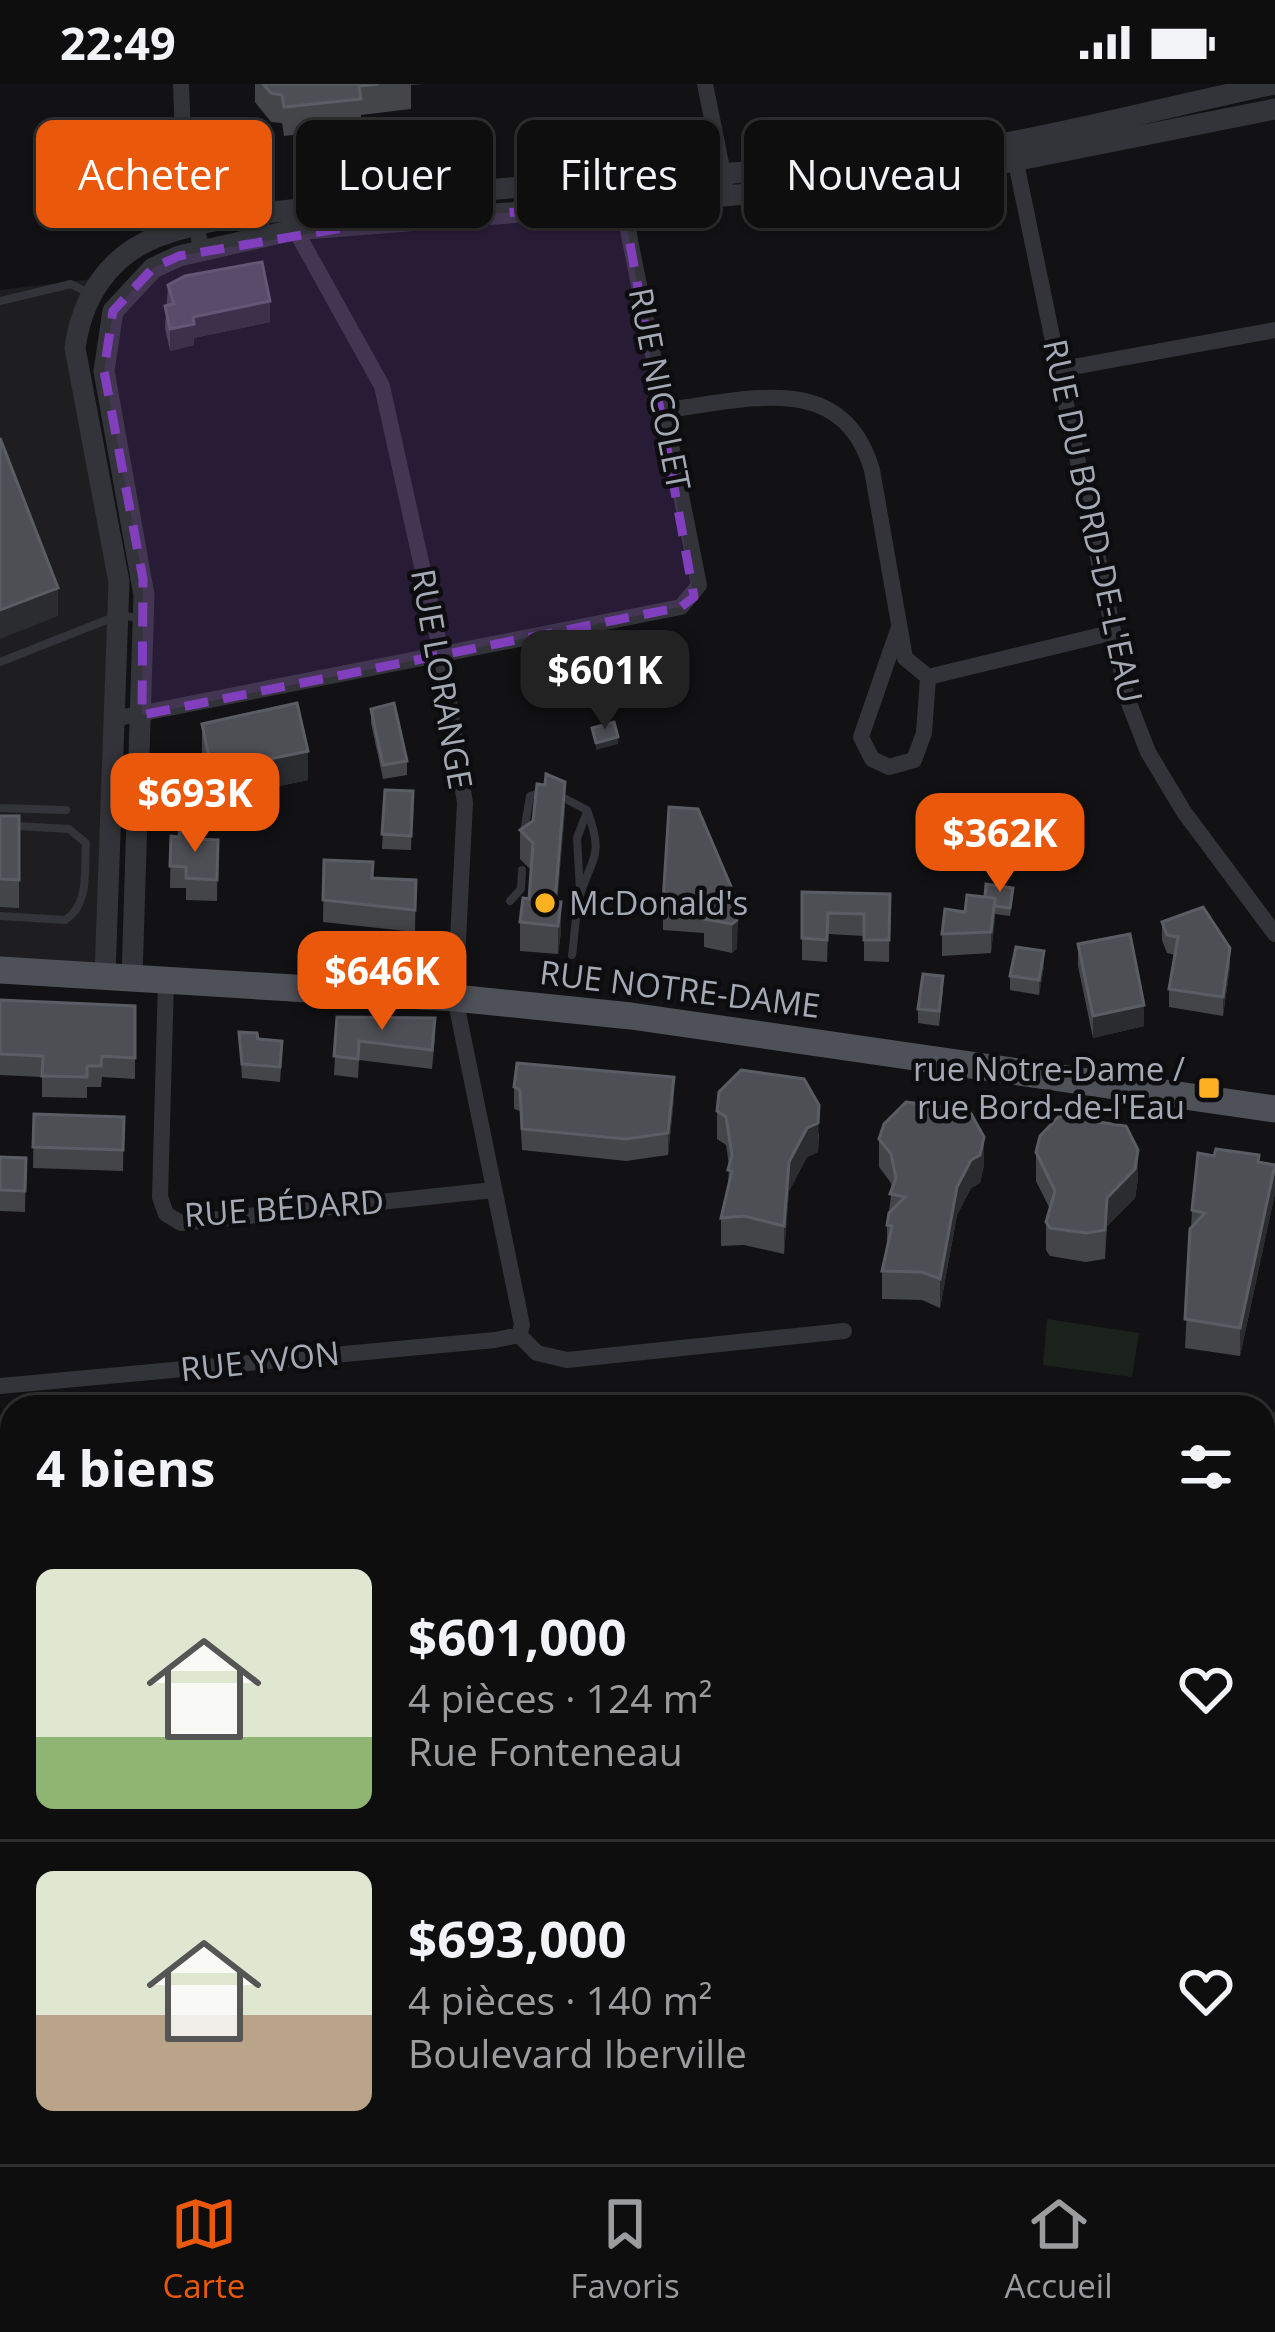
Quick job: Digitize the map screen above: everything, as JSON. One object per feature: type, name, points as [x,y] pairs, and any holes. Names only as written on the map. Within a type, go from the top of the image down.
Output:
[{"type":"main road","name":"RUE NOTRE-DAME","points":[[0,970],[454,998],[713,1026],[1275,1109]]},
{"type":"street","points":[[181,84],[182,120]]},
{"type":"street","points":[[705,84],[725,185]]},
{"type":"street","points":[[720,185],[914,181],[1275,84]]},
{"type":"street","points":[[1013,151],[1275,109]]},
{"type":"street","name":"RUE DU BORD-DE-L'EAU","points":[[1013,151],[1062,368],[1110,633],[1148,752],[1207,845],[1273,928]]},
{"type":"street","points":[[720,186],[725,185]]},
{"type":"street","points":[[118,976],[142,716],[144,618],[143,578],[104,371],[117,305],[152,268],[290,221],[517,193]]},
{"type":"street","points":[[272,222],[517,210]]},
{"type":"street","name":"RUE LORANGE","points":[[290,221],[382,386],[442,657],[465,803],[454,998],[522,1312],[519,1335]]},
{"type":"street","points":[[118,976],[119,615],[112,531],[80,394],[75,348],[100,278],[124,256],[157,237],[196,228]]},
{"type":"street","points":[[200,228],[201,251]]},
{"type":"street","name":"RUE NICOLET","points":[[442,657],[681,607],[694,597],[699,585],[628,228]]},
{"type":"street","points":[[91,295],[117,305]]},
{"type":"street","points":[[1062,368],[1275,330]]},
{"type":"street","points":[[665,410],[792,398],[817,401],[844,418],[863,441],[872,470],[905,658],[928,677]]},
{"type":"street","points":[[899,626],[861,737],[872,759],[890,767],[914,760],[924,733],[928,677]]},
{"type":"street","points":[[928,677],[1110,633]]},
{"type":"street","points":[[118,718],[442,657]]},
{"type":"street","name":"RUE BÉDARD","points":[[166,980],[160,1197],[166,1214],[181,1223],[494,1190]]},
{"type":"street","points":[[519,1335],[537,1353],[567,1360],[844,1331]]},
{"type":"street","name":"RUE YVON","points":[[0,1386],[519,1335]]},
{"type":"lane","points":[[0,302],[70,284],[91,295]]},
{"type":"lane","points":[[0,662],[119,615],[144,618]]},
{"type":"lane","points":[[523,850],[530,796],[540,790],[587,810],[597,837],[594,872],[581,892]]},
{"type":"lane","points":[[0,808],[61,810],[53,827]]},
{"type":"lane","points":[[572,955],[581,892],[575,868],[587,810]]},
{"type":"lane","points":[[0,825],[53,827],[84,836],[78,910],[65,920],[0,916]]},
{"type":"lane","points":[[509,902],[521,889],[522,870]]},
{"type":"highlighted area","points":[[623,205],[694,597],[681,607],[142,715],[143,579],[104,371],[113,311],[153,268],[179,256],[384,221]]},
{"type":"shaded area","points":[[100,278],[79,324],[111,531],[105,975],[0,970],[0,290]]},
{"type":"shaded area","points":[[1047,1319],[1139,1333],[1132,1377],[1043,1365]]},
{"type":"building","points":[[263,84],[379,84],[359,86],[361,99],[284,107],[282,95],[271,93]]},
{"type":"building","points":[[262,262],[270,301],[193,317],[194,324],[170,329],[165,306],[174,304],[168,285],[185,276]]},
{"type":"building","points":[[0,438],[58,588],[0,610]]},
{"type":"building","points":[[297,703],[308,751],[212,771],[202,724]]},
{"type":"building","points":[[394,703],[407,761],[383,765],[371,709]]},
{"type":"building","points":[[614,722],[618,737],[596,743],[592,728]]},
{"type":"building","points":[[546,774],[565,782],[555,902],[561,902],[558,926],[520,922],[523,898],[529,899],[533,843],[520,830],[533,821],[537,784],[545,785]]},
{"type":"building","points":[[385,790],[413,791],[411,836],[382,834]]},
{"type":"building","points":[[669,807],[698,809],[738,903],[737,920],[732,924],[704,919],[705,904],[663,902]]},
{"type":"building","points":[[0,816],[19,816],[19,880],[0,879]]},
{"type":"building","points":[[180,828],[199,829],[198,839],[218,840],[217,880],[186,878],[186,867],[170,866],[171,836],[179,837]]},
{"type":"building","points":[[324,860],[373,862],[372,878],[416,880],[415,910],[323,900]]},
{"type":"building","points":[[986,884],[1013,888],[1010,908],[995,906],[995,898],[985,897]]},
{"type":"building","points":[[802,892],[890,894],[889,940],[864,940],[864,914],[828,913],[827,940],[802,938]]},
{"type":"building","points":[[967,895],[995,898],[991,932],[942,934],[945,909],[965,912]]},
{"type":"building","points":[[1203,907],[1230,948],[1223,997],[1169,989],[1178,937],[1167,935],[1162,922]]},
{"type":"building","points":[[1130,934],[1144,1005],[1093,1016],[1078,944]]},
{"type":"building","points":[[1016,947],[1044,951],[1039,980],[1010,976]]},
{"type":"building","points":[[923,974],[943,976],[939,1011],[918,1009]]},
{"type":"building","points":[[0,1000],[135,1006],[135,1058],[102,1056],[101,1066],[87,1066],[87,1077],[42,1076],[43,1056],[0,1054]]},
{"type":"building","points":[[337,1017],[435,1018],[432,1050],[359,1041],[358,1059],[334,1056]]},
{"type":"building","points":[[239,1032],[282,1041],[280,1067],[242,1064]]},
{"type":"building","points":[[517,1063],[674,1077],[668,1133],[626,1139],[522,1129],[520,1090],[514,1087]]},
{"type":"building","points":[[741,1070],[804,1079],[819,1105],[818,1123],[807,1128],[789,1162],[784,1226],[744,1216],[721,1218],[732,1155],[726,1117],[717,1111],[719,1092]]},
{"type":"building","points":[[906,1102],[969,1110],[984,1137],[980,1155],[971,1160],[957,1187],[940,1279],[922,1272],[882,1271],[892,1226],[887,1225],[889,1213],[905,1197],[890,1194],[896,1178],[891,1154],[879,1139],[884,1124]]},
{"type":"building","points":[[34,1114],[124,1117],[123,1150],[33,1147]]},
{"type":"building","points":[[1059,1116],[1126,1126],[1138,1150],[1135,1169],[1107,1198],[1105,1230],[1086,1233],[1050,1228],[1046,1222],[1055,1191],[1036,1152],[1040,1136]]},
{"type":"building","points":[[1216,1149],[1259,1155],[1258,1162],[1275,1165],[1240,1328],[1185,1319],[1190,1229],[1205,1213],[1192,1210],[1198,1153],[1214,1156]]},
{"type":"building","points":[[0,1157],[26,1158],[25,1191],[0,1190]]},
{"type":"place","name":"McDonald's","points":[[545,903]]},
{"type":"place","name":"rue Notre-Dame / rue Bord-de-l'Eau","points":[[1209,1088]]}]
